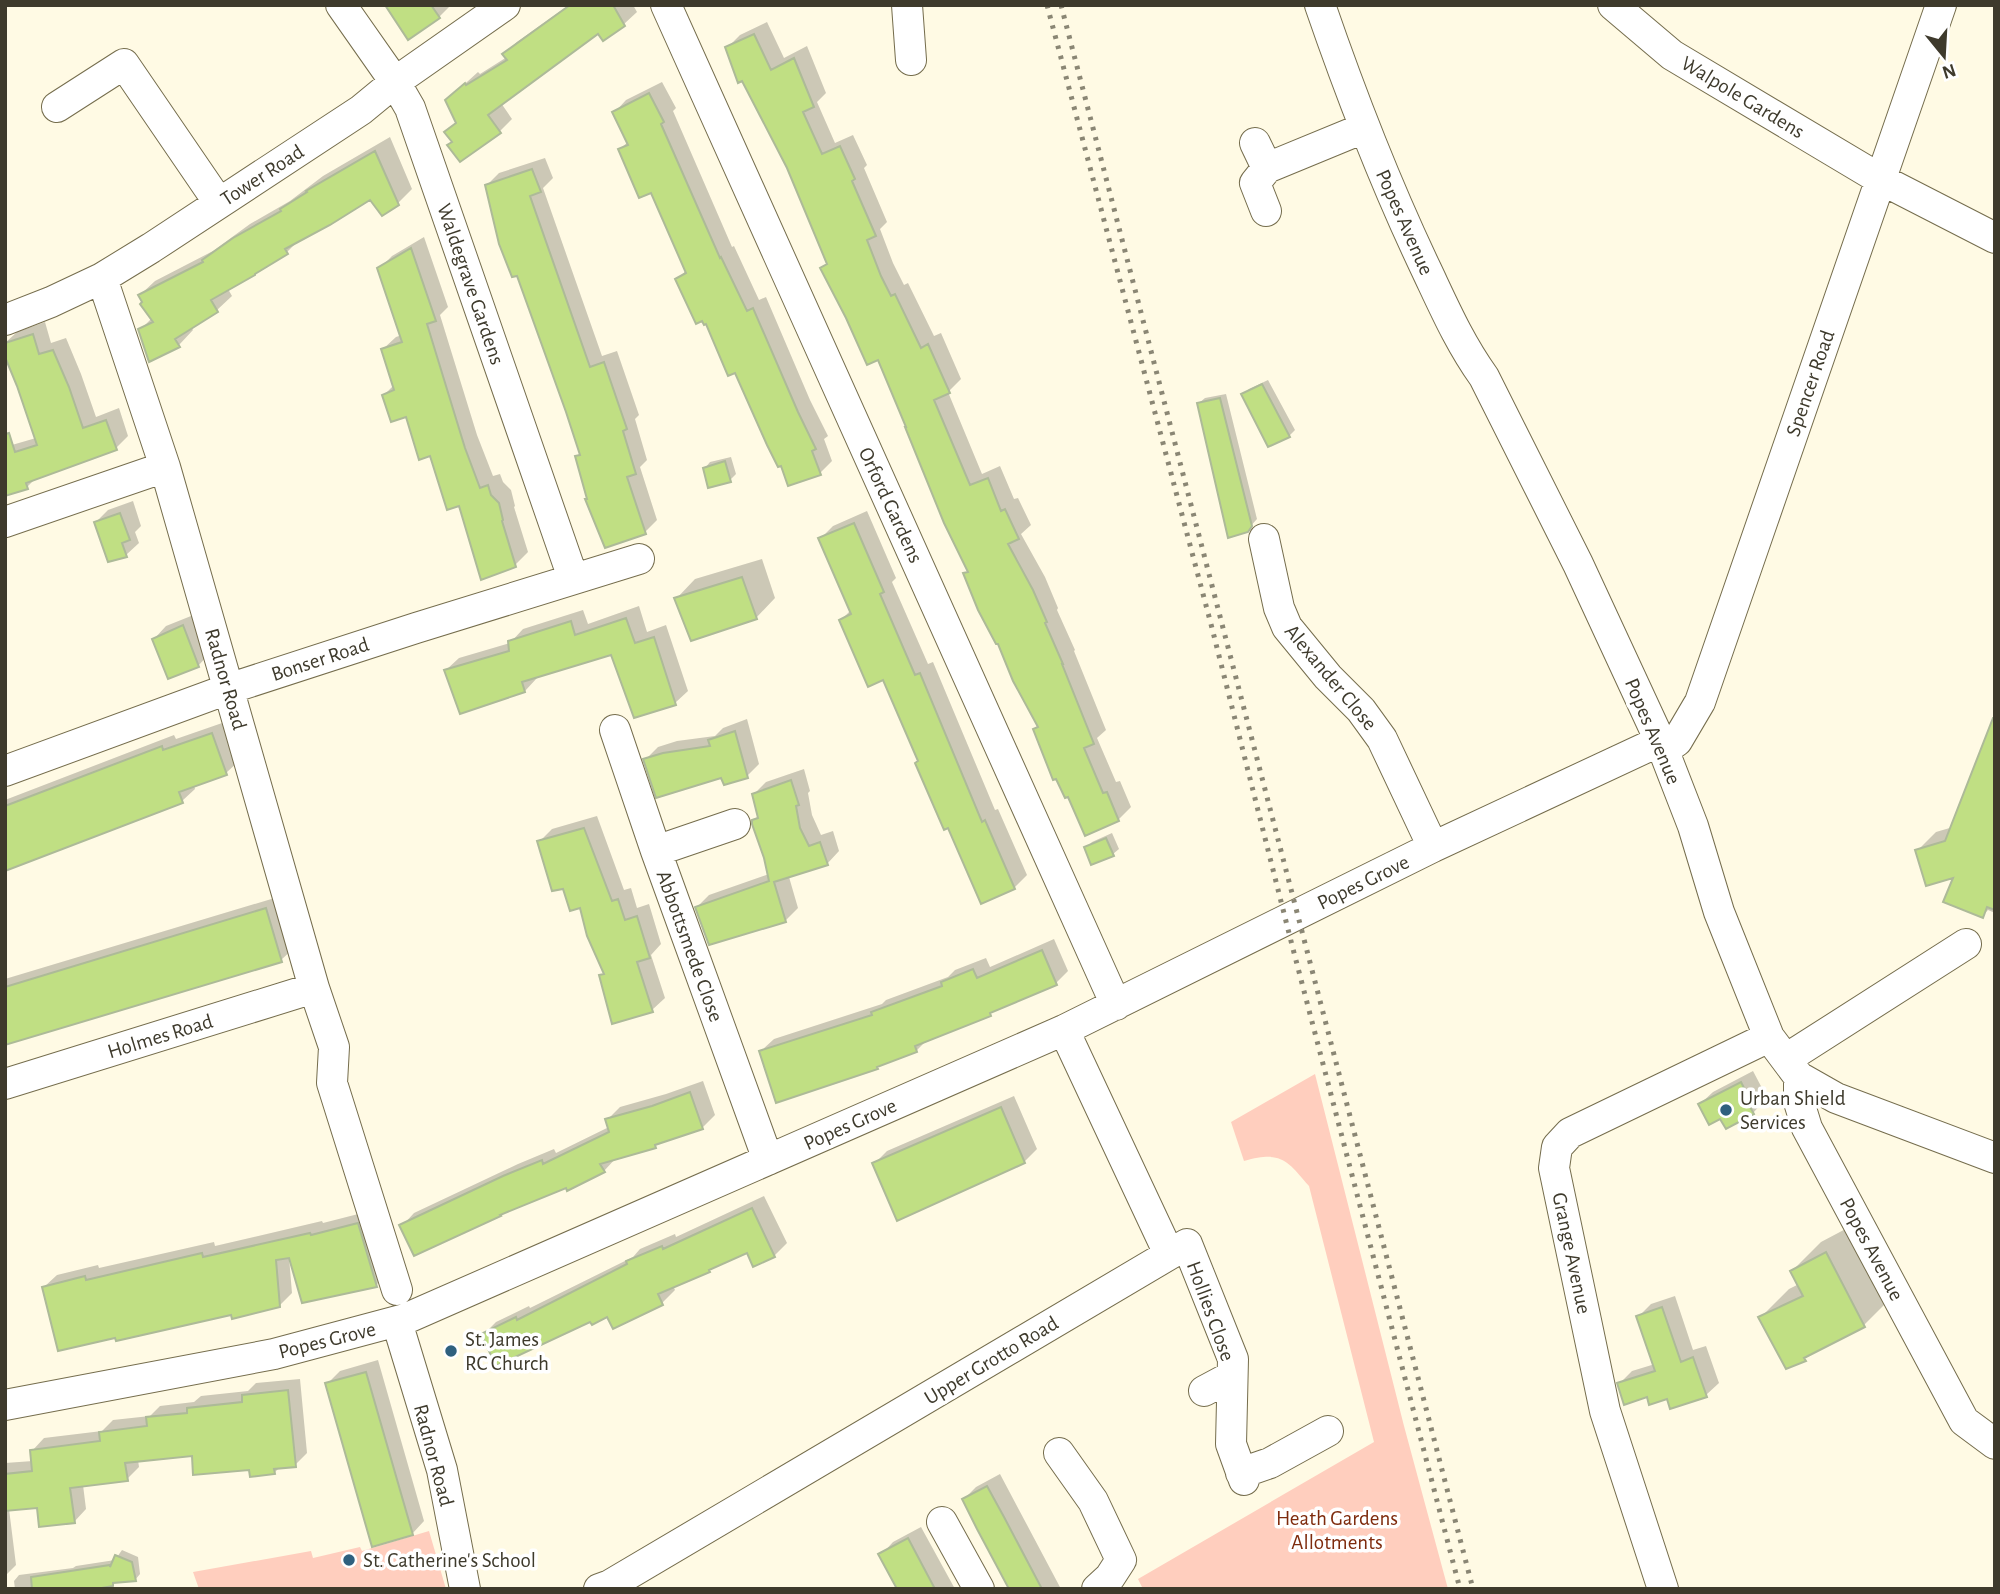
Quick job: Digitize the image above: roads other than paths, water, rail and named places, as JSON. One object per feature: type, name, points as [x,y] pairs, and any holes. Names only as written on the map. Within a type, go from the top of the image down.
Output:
[{"type":"street","name":"Waldegrave Gardens","points":[[341,5],[410,107],[573,578]]},
{"type":"street","name":"Tower Road","points":[[5,320],[102,278],[360,110],[395,82],[505,5]]},
{"type":"street","name":"Orford Gardens","points":[[666,5],[1116,1005]]},
{"type":"street","points":[[907,5],[911,60]]},
{"type":"street","name":"Popes Avenue","points":[[1320,5],[1364,128],[1409,234],[1464,349],[1484,377],[1571,552],[1662,746],[1693,826],[1718,912],[1785,1058],[1807,1128],[1964,1422],[1995,1444]]},
{"type":"street","name":"Walpole Gardens","points":[[1613,5],[1672,55],[1880,179],[1995,238]]},
{"type":"street","name":"Spencer Road","points":[[1662,746],[1677,741],[1700,702],[1941,5]]},
{"type":"street","points":[[57,107],[124,64],[219,203]]},
{"type":"street","points":[[1266,211],[1255,183],[1261,156],[1364,128]]},
{"type":"street","name":"Radnor Road","points":[[102,278],[166,467],[314,988],[334,1047],[332,1083],[397,1290]]},
{"type":"street","points":[[5,522],[166,467]]},
{"type":"street","name":"Alexander Close","points":[[1264,539],[1279,608],[1287,628],[1328,677],[1361,710],[1382,739],[1433,847]]},
{"type":"street","name":"Bonser Road","points":[[5,771],[228,689],[639,559]]},
{"type":"street","name":"Abbottsmede Close","points":[[615,730],[768,1160]]},
{"type":"street","name":"Popes Grove","points":[[5,1405],[274,1354],[397,1322],[1064,1030],[1433,847],[1662,746]]},
{"type":"street","points":[[656,851],[735,824]]},
{"type":"street","name":"Grange Avenue","points":[[1663,1589],[1605,1411],[1554,1168],[1557,1147],[1570,1133],[1785,1058],[1966,944]]},
{"type":"street","name":"Holmes Road","points":[[5,1084],[314,988]]},
{"type":"street","points":[[1064,1030],[1169,1254]]},
{"type":"street","points":[[1785,1058],[1836,1098],[1995,1158]]},
{"type":"street","name":"Hollies Close","points":[[1169,1254],[1187,1244],[1233,1359],[1231,1444],[1242,1476],[1328,1431]]},
{"type":"street","name":"Upper Grotto Road","points":[[599,1589],[610,1585],[1169,1254]]},
{"type":"street","name":"Radnor Road","points":[[397,1322],[442,1470],[465,1589]]},
{"type":"street","points":[[1203,1391],[1232,1376]]},
{"type":"street","points":[[1059,1453],[1093,1501],[1121,1560],[1110,1577],[1097,1589]]},
{"type":"street","points":[[942,1522],[979,1589]]},
{"type":"railway","points":[[1047,5],[1212,628],[1460,1589]]},
{"type":"railway","points":[[1061,5],[1473,1589]]},
{"type":"place","name":"Urban Shield Services","points":[[1726,1110]]},
{"type":"place","name":"St. James RC Church","points":[[451,1351]]},
{"type":"place","name":"St. Catherine's School","points":[[349,1560]]},
{"type":"park label","name":"Heath Gardens Allotments","points":[[1337,1530]]}]
